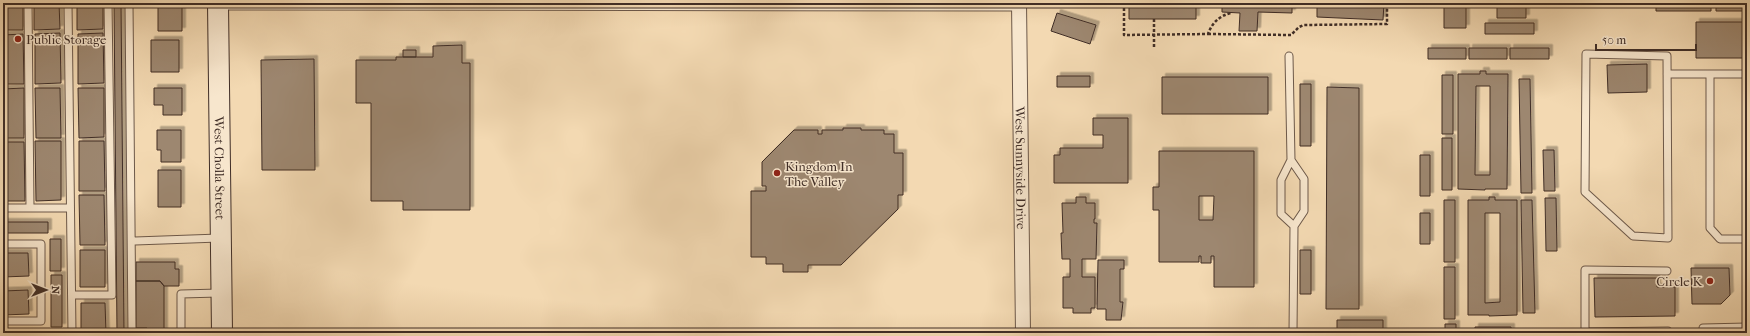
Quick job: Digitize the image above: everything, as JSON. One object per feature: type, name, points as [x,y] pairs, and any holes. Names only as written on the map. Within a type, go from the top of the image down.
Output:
[{"type":"street","name":"West Cholla Street","points":[[218,5],[222,333]]},
{"type":"street","name":"West Sunnyside Drive","points":[[1019,5],[1023,333]]},
{"type":"lane","points":[[28,3],[30,208]]},
{"type":"lane","points":[[68,3],[72,333]]},
{"type":"lane","points":[[72,295],[112,295],[108,3]]},
{"type":"lane","points":[[129,3],[132,333]]},
{"type":"lane","points":[[218,5],[1019,5]]},
{"type":"lane","points":[[1586,54],[1667,56],[1667,74],[1668,238],[1633,236],[1584,192],[1586,54]]},
{"type":"lane","points":[[1289,56],[1291,160],[1281,180],[1281,214],[1294,226]]},
{"type":"lane","points":[[1667,74],[1747,74]]},
{"type":"lane","points":[[1710,74],[1710,228],[1720,239],[1747,239]]},
{"type":"lane","points":[[1291,160],[1304,179],[1304,211],[1294,226],[1293,333]]},
{"type":"lane","points":[[3,208],[70,208]]},
{"type":"lane","points":[[135,241],[221,238]]},
{"type":"lane","points":[[3,244],[40,244],[41,321],[3,321]]},
{"type":"lane","points":[[1667,271],[1584,270],[1585,332],[1668,331]]},
{"type":"lane","points":[[181,333],[181,294],[222,293]]},
{"type":"lane","points":[[1703,333],[1703,328],[1747,327]]},
{"type":"path","points":[[1124,3],[1124,35],[1291,35],[1299,27],[1304,25],[1387,24],[1387,3]]},
{"type":"path","points":[[1208,34],[1215,21],[1224,14],[1230,12]]},
{"type":"path","points":[[1154,19],[1154,47]]},
{"type":"building","points":[[3,3],[23,3],[23,30],[3,30]]},
{"type":"building","points":[[34,3],[59,3],[60,29],[34,30]]},
{"type":"building","points":[[77,3],[103,3],[103,29],[77,30]]},
{"type":"building","points":[[114,3],[121,3],[124,333],[117,333]]},
{"type":"building","points":[[1129,3],[1196,3],[1196,19],[1129,19]]},
{"type":"building","points":[[1222,3],[1292,3],[1292,13],[1258,12],[1257,31],[1239,31],[1240,13],[1222,12]]},
{"type":"building","points":[[1317,3],[1384,3],[1383,20],[1317,17]]},
{"type":"building","points":[[1444,3],[1466,3],[1466,28],[1444,28]]},
{"type":"building","points":[[1497,3],[1526,3],[1526,18],[1497,18]]},
{"type":"building","points":[[1656,3],[1711,3],[1711,11],[1656,11]]},
{"type":"building","points":[[1716,3],[1747,3],[1747,11],[1716,11]]},
{"type":"building","points":[[158,4],[182,4],[182,31],[158,31]]},
{"type":"building","points":[[1057,13],[1096,25],[1090,44],[1051,31]]},
{"type":"building","points":[[1696,22],[1747,22],[1747,58],[1696,58]]},
{"type":"building","points":[[1485,23],[1534,23],[1534,34],[1485,34]]},
{"type":"building","points":[[60,33],[61,83],[35,84],[35,34]]},
{"type":"building","points":[[103,33],[104,83],[78,84],[78,34]]},
{"type":"building","points":[[23,34],[24,84],[3,84],[3,35]]},
{"type":"building","points":[[151,40],[179,40],[179,72],[151,72]]},
{"type":"building","points":[[462,45],[462,63],[470,63],[470,210],[403,210],[403,201],[371,201],[371,103],[356,103],[356,60],[396,60],[396,57],[433,57],[433,46]]},
{"type":"building","points":[[1428,48],[1466,48],[1466,59],[1428,59]]},
{"type":"building","points":[[1469,48],[1507,48],[1507,59],[1469,59]]},
{"type":"building","points":[[1510,48],[1549,48],[1549,59],[1510,59]]},
{"type":"building","points":[[403,50],[416,50],[416,57],[403,57]]},
{"type":"building","points":[[314,59],[315,170],[262,170],[261,60]]},
{"type":"building","points":[[1647,64],[1647,92],[1608,93],[1607,65]]},
{"type":"building","points":[[1480,71],[1486,71],[1486,74],[1508,74],[1507,189],[1458,189],[1458,74],[1480,74]],"holes":[[[1476,86],[1490,86],[1490,175],[1475,175]]]},
{"type":"building","points":[[1442,75],[1453,75],[1453,134],[1442,134]]},
{"type":"building","points":[[1057,76],[1090,76],[1090,87],[1057,87]]},
{"type":"building","points":[[1162,77],[1268,77],[1268,114],[1162,114]]},
{"type":"building","points":[[1519,79],[1530,79],[1532,193],[1521,193]]},
{"type":"building","points":[[1300,84],[1311,84],[1311,146],[1300,146]]},
{"type":"building","points":[[1327,87],[1359,88],[1359,309],[1326,309]]},
{"type":"building","points":[[24,88],[24,138],[3,138],[3,89]]},
{"type":"building","points":[[35,88],[60,88],[61,138],[36,138]]},
{"type":"building","points":[[78,88],[104,88],[104,137],[79,138]]},
{"type":"building","points":[[154,88],[182,88],[182,115],[163,115],[163,105],[154,105]]},
{"type":"building","points":[[1093,118],[1128,118],[1128,183],[1054,183],[1054,155],[1060,155],[1060,148],[1103,148],[1103,135],[1093,135]]},
{"type":"building","points":[[843,128],[884,130],[884,134],[894,134],[894,153],[903,153],[903,195],[898,195],[898,209],[841,265],[808,265],[808,272],[783,272],[783,264],[766,264],[766,257],[751,257],[751,191],[766,191],[766,186],[762,186],[762,162],[794,130],[818,130],[818,134],[822,134],[822,130],[843,130]]},
{"type":"building","points":[[157,130],[181,130],[181,162],[161,162],[161,150],[157,150]]},
{"type":"building","points":[[1442,138],[1452,138],[1452,190],[1442,190]]},
{"type":"building","points":[[35,141],[61,141],[61,200],[36,201]]},
{"type":"building","points":[[79,141],[104,141],[105,191],[79,191]]},
{"type":"building","points":[[3,142],[24,142],[25,201],[3,201]]},
{"type":"building","points":[[1543,150],[1554,150],[1555,191],[1544,191]]},
{"type":"building","points":[[1159,151],[1254,151],[1254,287],[1214,287],[1214,256],[1211,256],[1211,263],[1201,263],[1201,256],[1199,256],[1199,262],[1159,262],[1159,210],[1153,210],[1153,187],[1159,187]],"holes":[[[1199,196],[1214,196],[1213,220],[1199,220]]]},
{"type":"building","points":[[1420,155],[1430,155],[1430,196],[1420,196]]},
{"type":"building","points":[[158,170],[181,170],[181,207],[158,207]]},
{"type":"building","points":[[79,195],[104,195],[105,245],[80,245]]},
{"type":"building","points":[[1076,197],[1086,197],[1086,203],[1095,203],[1094,223],[1097,223],[1096,259],[1082,259],[1082,277],[1095,277],[1095,308],[1091,308],[1091,313],[1073,313],[1073,308],[1063,308],[1063,277],[1070,277],[1070,259],[1062,259],[1062,203],[1076,203]]},
{"type":"building","points":[[1489,197],[1495,197],[1495,200],[1517,200],[1517,315],[1468,315],[1468,200],[1489,200]],"holes":[[[1485,213],[1500,213],[1500,302],[1485,303]]]},
{"type":"building","points":[[1545,198],[1556,198],[1557,251],[1546,251]]},
{"type":"building","points":[[1444,200],[1455,200],[1455,262],[1444,262]]},
{"type":"building","points":[[1521,200],[1532,200],[1535,313],[1523,313]]},
{"type":"building","points":[[1420,213],[1430,213],[1430,244],[1420,244]]},
{"type":"building","points":[[3,222],[48,222],[48,233],[3,233]]},
{"type":"building","points":[[50,239],[61,239],[61,271],[50,271]]},
{"type":"building","points":[[80,250],[105,250],[105,287],[80,287]]},
{"type":"building","points":[[1300,250],[1311,250],[1311,294],[1300,294]]},
{"type":"building","points":[[3,253],[28,253],[29,276],[3,277]]},
{"type":"building","points":[[1098,260],[1124,260],[1124,269],[1120,269],[1120,302],[1123,302],[1121,320],[1106,320],[1106,309],[1097,309]]},
{"type":"building","points":[[136,262],[175,262],[175,269],[179,269],[179,286],[164,286],[160,281],[136,281]]},
{"type":"building","points":[[1444,267],[1455,267],[1455,319],[1444,319]]},
{"type":"building","name":"Circle K","points":[[1691,268],[1729,268],[1730,295],[1721,304],[1692,304]]},
{"type":"building","points":[[51,275],[62,275],[62,327],[51,327]]},
{"type":"building","points":[[1594,278],[1657,278],[1657,287],[1675,287],[1675,316],[1595,317]]},
{"type":"building","points":[[136,281],[160,281],[164,286],[164,332],[147,332],[147,328],[136,328]]},
{"type":"building","points":[[28,290],[29,314],[3,315],[3,291]]},
{"type":"building","points":[[81,303],[105,303],[106,333],[81,333]]},
{"type":"building","points":[[1337,320],[1383,320],[1383,332],[1337,332]]},
{"type":"building","points":[[1445,324],[1456,324],[1456,333],[1445,333]]},
{"type":"building","points":[[1475,327],[1511,327],[1511,333],[1475,333]]},
{"type":"place","name":"Public Storage","points":[[18,39]]},
{"type":"place","name":"Kingdom In The Valley","points":[[777,173]]},
{"type":"place","name":"Circle K","points":[[1710,281]]}]
